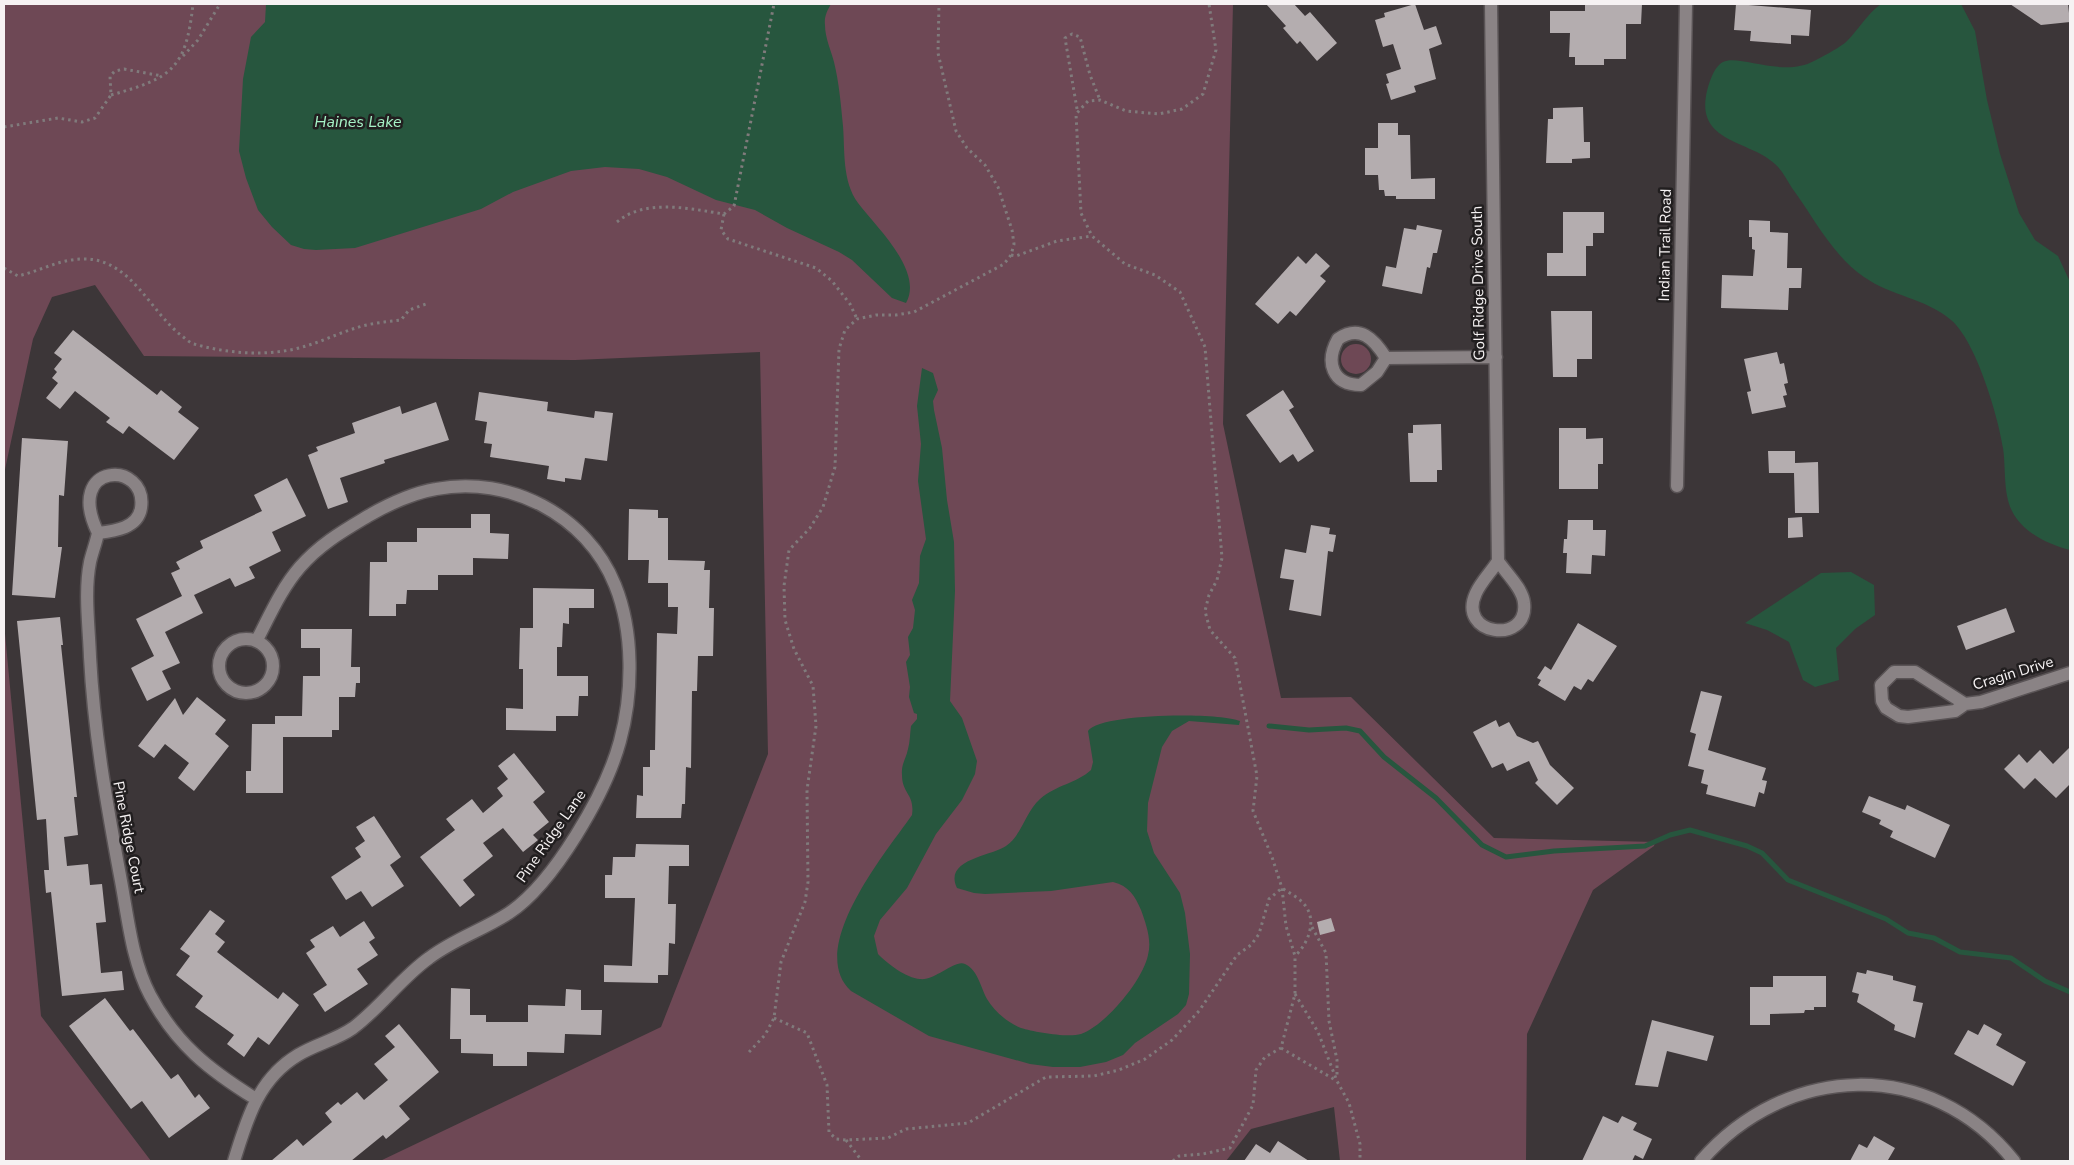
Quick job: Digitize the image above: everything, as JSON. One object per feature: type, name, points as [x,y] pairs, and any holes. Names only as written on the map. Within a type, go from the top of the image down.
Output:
[{"type":"street","name":"Golf Ridge Drive South","points":[[1491,4],[1498,562]]},
{"type":"street","name":"Indian Trail Road","points":[[1677,486],[1686,4]]},
{"type":"street","points":[[1355,332],[1364,333],[1372,339],[1386,358],[1377,372],[1361,385],[1344,382],[1334,372],[1331,364],[1331,355],[1338,339],[1355,332]]},
{"type":"street","points":[[1386,358],[1496,358]]},
{"type":"street","points":[[109,476],[126,477],[138,488],[142,497],[140,514],[123,529],[98,534],[88,504],[92,488],[101,478],[109,476]]},
{"type":"street","name":"Pine Ridge Lane","points":[[234,1161],[256,1099],[265,1084],[289,1062],[352,1029],[430,957],[459,939],[505,915],[535,890],[580,828],[608,777],[620,741],[625,718],[628,660],[625,619],[621,604],[607,568],[594,550],[562,518],[537,502],[511,492],[472,486],[433,489],[415,494],[332,536],[302,565],[287,584],[257,640]]},
{"type":"street","name":"Pine Ridge Court","points":[[98,534],[90,563],[88,590],[95,728],[104,793],[138,961],[149,993],[178,1038],[200,1062],[256,1099]]},
{"type":"street","points":[[1498,562],[1521,595],[1525,604],[1519,622],[1512,628],[1497,631],[1479,623],[1474,614],[1473,603],[1476,592],[1498,562]]},
{"type":"street","points":[[238,640],[257,640],[271,654],[273,672],[263,688],[254,693],[236,692],[227,686],[222,679],[219,660],[223,651],[238,640]]},
{"type":"street","name":"Cragin Drive","points":[[1965,704],[1915,672],[1894,672],[1881,685],[1882,701],[1886,708],[1900,716],[1943,714],[1955,711],[1965,704],[1981,702],[2070,673]]},
{"type":"street","points":[[1700,1161],[1743,1121],[1766,1107],[1812,1090],[1860,1084],[1907,1091],[1946,1106],[1984,1130],[2014,1161]]},
{"type":"path","points":[[182,57],[190,33],[193,4]]},
{"type":"path","points":[[4,127],[58,118],[82,122],[95,118],[112,95],[146,85],[162,76],[198,40],[220,4]]},
{"type":"path","points":[[774,4],[734,206],[724,214],[721,230],[728,239],[816,268],[832,281],[850,304],[857,319]]},
{"type":"path","points":[[749,1052],[765,1035],[774,1018],[781,962],[805,902],[808,882],[807,790],[816,726],[813,686],[794,648],[785,620],[784,586],[789,550],[810,528],[823,507],[835,467],[839,349],[845,330],[857,319],[876,315],[896,315],[914,312],[1004,264],[1011,255],[1014,244],[1012,230],[998,187],[985,165],[967,148],[956,132],[938,53],[939,4]]},
{"type":"path","points":[[1078,109],[1088,101],[1100,100],[1126,111],[1158,114],[1182,109],[1203,94],[1216,50],[1210,4]]},
{"type":"path","points":[[1100,100],[1090,75],[1083,43],[1080,37],[1072,34],[1065,38],[1078,109],[1076,114],[1081,213],[1092,236],[1126,264],[1155,276],[1180,292],[1205,347],[1222,558],[1217,580],[1209,595],[1205,611],[1210,630],[1235,658],[1257,776],[1253,811],[1272,857],[1282,888],[1286,926],[1294,956],[1295,994],[1281,1048],[1266,1057],[1256,1070],[1252,1105],[1230,1148],[1203,1154],[1179,1156],[1174,1161]]},
{"type":"path","points":[[112,95],[110,76],[115,71],[124,69],[162,76]]},
{"type":"path","points":[[617,222],[626,214],[663,206],[724,214]]},
{"type":"path","points":[[1011,255],[1016,256],[1057,242],[1092,236]]},
{"type":"path","points":[[4,268],[18,276],[64,260],[86,258],[107,264],[133,281],[169,326],[192,344],[241,352],[271,353],[305,346],[358,327],[401,320],[408,310],[426,304]]},
{"type":"path","points":[[1282,888],[1305,905],[1311,926],[1326,953],[1328,1021],[1338,1060],[1337,1081]]},
{"type":"path","points":[[774,1018],[807,1033],[827,1085],[829,1132],[836,1139],[888,1138],[906,1129],[968,1124],[1046,1077],[1094,1076],[1119,1070],[1146,1059],[1172,1040],[1199,1011],[1237,955],[1251,945],[1259,934],[1269,899],[1282,888]]},
{"type":"path","points":[[1294,956],[1304,947],[1311,926]]},
{"type":"path","points":[[1295,994],[1318,1032],[1351,1111],[1360,1144],[1360,1161]]},
{"type":"path","points":[[1281,1048],[1337,1081]]},
{"type":"path","points":[[846,1140],[862,1161]]},
{"type":"shaded area","points":[[4,4],[1233,4],[1223,424],[1281,698],[1351,697],[1494,838],[1655,842],[1654,846],[1593,890],[1527,1034],[1526,1161],[1340,1161],[1334,1107],[1251,1129],[1226,1161],[380,1161],[661,1027],[768,754],[760,352],[575,360],[144,356],[95,285],[52,297],[33,339],[4,474]]},
{"type":"shaded area","points":[[1356,344],[1367,348],[1371,359],[1367,370],[1356,374],[1345,370],[1341,359],[1345,348]]},
{"type":"shaded area","points":[[4,623],[41,1016],[151,1161],[4,1161]]},
{"type":"water","name":"Haines Lake","points":[[266,4],[831,4],[825,17],[825,30],[839,86],[844,156],[849,185],[858,203],[896,250],[903,264],[909,277],[910,290],[906,303],[892,298],[852,260],[839,252],[787,228],[755,210],[716,200],[667,177],[639,169],[605,167],[571,171],[513,192],[481,209],[355,248],[316,250],[291,245],[258,210],[246,178],[239,151],[243,79],[251,37],[265,22]]},
{"type":"water","points":[[1881,4],[1961,4],[1975,31],[1987,100],[2000,154],[2019,213],[2035,240],[2058,256],[2070,282],[2070,550],[2053,545],[2029,531],[2012,511],[2007,496],[2003,448],[1991,399],[1977,361],[1960,330],[1941,313],[1885,289],[1853,268],[1833,248],[1778,166],[1765,156],[1728,139],[1710,123],[1706,111],[1706,96],[1714,72],[1719,64],[1730,60],[1776,67],[1802,66],[1822,57],[1844,43],[1871,12]]},
{"type":"water","points":[[922,368],[933,373],[938,390],[933,401],[942,448],[947,500],[954,542],[955,591],[950,701],[962,718],[977,761],[975,774],[962,800],[936,834],[907,888],[880,920],[874,936],[878,954],[903,973],[920,979],[932,977],[961,963],[965,964],[973,970],[993,1008],[1006,1020],[1021,1028],[1060,1035],[1081,1034],[1091,1029],[1112,1012],[1131,989],[1145,965],[1148,955],[1149,938],[1146,926],[1139,905],[1131,892],[1113,882],[1051,891],[974,893],[957,888],[955,878],[957,871],[971,860],[1006,846],[1016,836],[1031,810],[1040,799],[1091,770],[1093,762],[1088,731],[1097,725],[1136,718],[1185,715],[1228,718],[1240,721],[1239,725],[1189,721],[1172,731],[1162,747],[1148,803],[1147,831],[1154,853],[1180,893],[1185,913],[1190,954],[1189,994],[1186,1005],[1178,1014],[1135,1043],[1123,1055],[1106,1062],[1080,1067],[1053,1067],[1030,1064],[929,1036],[851,991],[839,973],[838,951],[843,926],[870,875],[912,815],[912,803],[904,786],[902,771],[909,746],[911,726],[917,719],[917,714],[914,713],[909,697],[910,687],[906,662],[910,655],[908,637],[913,628],[915,610],[912,600],[919,583],[920,556],[926,539],[918,481],[921,444],[917,406]]},
{"type":"water","points":[[1851,572],[1874,585],[1875,615],[1855,629],[1836,648],[1839,680],[1815,687],[1803,680],[1789,642],[1767,630],[1745,623],[1821,573]]},
{"type":"building","points":[[1266,4],[1294,4],[1305,16],[1310,12],[1337,43],[1317,61],[1300,41],[1297,44],[1283,28],[1286,26]]},
{"type":"building","points":[[1415,4],[1424,30],[1436,26],[1442,44],[1429,49],[1436,79],[1414,86],[1416,92],[1391,100],[1386,84],[1389,83],[1386,74],[1401,69],[1393,44],[1383,47],[1375,20],[1385,17],[1384,13]]},
{"type":"building","points":[[1642,4],[1641,24],[1626,24],[1626,59],[1604,59],[1604,65],[1575,65],[1575,57],[1569,57],[1570,33],[1550,33],[1550,11],[1585,11],[1585,5]]},
{"type":"building","points":[[1736,4],[1811,10],[1809,36],[1791,35],[1791,44],[1750,41],[1751,31],[1734,30]]},
{"type":"building","points":[[2010,4],[2068,4],[2070,22],[2041,25]]},
{"type":"building","points":[[1583,107],[1584,142],[1590,142],[1590,158],[1572,159],[1572,163],[1546,163],[1548,119],[1553,119],[1553,108]]},
{"type":"building","points":[[1378,123],[1398,123],[1398,135],[1410,135],[1411,179],[1435,178],[1435,199],[1396,199],[1396,196],[1385,196],[1384,190],[1379,190],[1378,175],[1365,175],[1365,148],[1378,148]]},
{"type":"building","points":[[1563,212],[1604,212],[1604,233],[1593,233],[1593,246],[1586,246],[1586,276],[1547,276],[1547,253],[1563,253]]},
{"type":"building","points":[[1749,220],[1770,221],[1770,232],[1788,233],[1787,268],[1802,268],[1801,288],[1789,288],[1788,310],[1721,308],[1722,275],[1753,276],[1755,250],[1752,249],[1752,237],[1749,237]]},
{"type":"building","points":[[1417,225],[1442,230],[1437,253],[1433,253],[1430,268],[1427,267],[1422,294],[1382,286],[1386,266],[1396,268],[1404,228],[1416,230]]},
{"type":"building","points":[[1316,253],[1330,266],[1320,276],[1326,281],[1296,316],[1290,311],[1278,324],[1255,304],[1298,256],[1306,264]]},
{"type":"building","points":[[1551,311],[1592,311],[1592,359],[1577,359],[1577,377],[1553,377]]},
{"type":"building","points":[[73,330],[157,395],[161,390],[182,407],[178,412],[199,428],[174,460],[129,426],[123,434],[106,422],[110,418],[75,391],[60,409],[46,398],[58,383],[52,378],[57,372],[54,369],[62,359],[54,353]]},
{"type":"building","points":[[1777,352],[1780,364],[1784,363],[1788,383],[1784,384],[1787,395],[1783,396],[1786,407],[1752,414],[1747,392],[1751,391],[1744,359]]},
{"type":"building","points":[[1283,390],[1294,407],[1289,410],[1314,451],[1298,462],[1293,454],[1280,463],[1246,415]]},
{"type":"building","points":[[479,392],[548,402],[547,411],[594,418],[595,411],[613,413],[607,461],[585,458],[581,480],[565,478],[565,482],[547,479],[549,466],[490,457],[492,444],[484,443],[487,422],[475,420]]},
{"type":"building","points":[[436,402],[449,440],[384,460],[385,463],[340,478],[348,502],[328,509],[308,455],[318,451],[316,447],[355,433],[352,423],[400,406],[402,414]]},
{"type":"building","points":[[1441,424],[1442,470],[1437,470],[1437,482],[1410,482],[1408,433],[1413,433],[1413,425]]},
{"type":"building","points":[[1559,428],[1586,428],[1586,439],[1603,438],[1603,464],[1598,464],[1598,489],[1559,489]]},
{"type":"building","points":[[22,438],[68,441],[64,496],[59,495],[58,547],[62,547],[55,598],[12,595]]},
{"type":"building","points":[[1768,451],[1795,451],[1795,463],[1818,462],[1819,513],[1795,513],[1794,473],[1769,473]]},
{"type":"building","points":[[287,478],[306,516],[272,532],[281,551],[249,567],[255,578],[235,587],[230,578],[194,595],[203,613],[165,632],[180,663],[162,671],[171,689],[147,701],[131,668],[154,656],[136,619],[182,596],[171,573],[180,569],[176,562],[203,548],[200,541],[262,511],[254,495]]},
{"type":"building","points":[[629,509],[658,510],[658,518],[668,518],[668,560],[705,561],[704,570],[710,570],[709,608],[714,608],[713,656],[698,656],[697,691],[692,691],[691,768],[686,767],[685,804],[682,804],[681,818],[636,818],[637,795],[643,796],[643,767],[650,767],[650,750],[655,750],[657,633],[677,634],[678,607],[668,607],[668,583],[648,583],[649,560],[628,560]]},
{"type":"building","points":[[471,514],[490,514],[490,533],[509,534],[508,559],[473,558],[473,575],[438,575],[438,590],[407,590],[406,604],[396,604],[396,616],[369,616],[370,562],[387,562],[387,542],[417,542],[417,528],[471,528]]},
{"type":"building","points":[[1802,517],[1803,537],[1788,538],[1788,518]]},
{"type":"building","points":[[1568,520],[1593,520],[1593,530],[1606,530],[1605,556],[1592,555],[1591,574],[1566,573],[1567,553],[1563,553],[1564,539],[1567,539]]},
{"type":"building","points":[[1311,525],[1330,528],[1329,534],[1336,535],[1333,552],[1328,551],[1321,616],[1289,610],[1294,580],[1280,578],[1285,549],[1306,553]]},
{"type":"building","points":[[533,588],[594,589],[594,608],[569,608],[569,624],[563,623],[562,647],[557,647],[557,676],[588,676],[588,696],[579,696],[578,716],[556,716],[556,731],[506,730],[506,708],[523,709],[523,669],[519,669],[520,628],[533,628]]},
{"type":"building","points":[[2006,608],[2015,632],[1966,650],[1957,626]]},
{"type":"building","points":[[60,617],[63,645],[61,645],[77,797],[74,797],[78,835],[64,837],[67,866],[88,864],[90,885],[102,884],[106,922],[96,923],[101,973],[122,971],[124,990],[62,996],[51,892],[46,893],[44,870],[49,870],[46,819],[37,820],[17,621]]},
{"type":"building","points":[[1578,623],[1617,646],[1593,682],[1588,679],[1581,690],[1574,686],[1565,701],[1538,685],[1541,680],[1537,678],[1545,666],[1551,670]]},
{"type":"building","points":[[301,629],[352,629],[351,667],[360,667],[360,683],[356,683],[355,697],[339,697],[339,730],[332,730],[332,737],[283,737],[283,793],[246,793],[246,771],[251,771],[252,724],[275,724],[275,716],[302,716],[303,676],[320,676],[320,648],[301,648]]},
{"type":"building","points":[[1701,691],[1722,696],[1708,750],[1766,768],[1762,780],[1767,781],[1764,794],[1759,792],[1755,807],[1706,794],[1708,785],[1701,783],[1704,770],[1688,766],[1696,734],[1690,732]]},
{"type":"building","points":[[197,697],[226,720],[215,734],[229,746],[194,791],[178,778],[189,763],[165,744],[154,758],[138,746],[175,698],[183,715]]},
{"type":"building","points":[[1496,720],[1499,727],[1509,722],[1517,736],[1533,743],[1538,741],[1550,765],[1574,788],[1557,805],[1535,783],[1538,780],[1529,761],[1507,771],[1503,763],[1492,768],[1473,732]]},
{"type":"building","points":[[2070,747],[2070,784],[2056,798],[2035,778],[2024,789],[2004,769],[2019,754],[2027,763],[2040,750],[2053,764]]},
{"type":"building","points":[[514,753],[545,792],[533,802],[549,822],[533,835],[538,840],[523,852],[503,828],[483,843],[493,856],[463,880],[475,895],[460,907],[420,857],[455,830],[446,819],[472,799],[483,813],[503,796],[497,788],[508,779],[498,766]]},
{"type":"building","points":[[1869,796],[1905,810],[1907,805],[1950,825],[1935,858],[1890,837],[1893,831],[1879,824],[1881,820],[1862,812]]},
{"type":"building","points":[[374,816],[401,857],[390,865],[404,886],[372,907],[361,891],[346,900],[331,877],[361,857],[355,848],[365,841],[356,827]]},
{"type":"building","points":[[636,844],[689,845],[689,866],[669,866],[668,904],[676,904],[675,944],[669,943],[668,975],[658,975],[658,983],[604,982],[604,965],[632,966],[635,898],[605,898],[605,875],[612,875],[613,857],[635,857]]},
{"type":"building","points":[[210,910],[225,921],[215,934],[225,942],[217,952],[278,999],[283,992],[299,1005],[269,1045],[258,1037],[244,1057],[227,1044],[234,1035],[195,1007],[203,996],[176,975],[190,956],[180,949]]},
{"type":"building","points":[[1331,918],[1335,931],[1320,935],[1317,922]]},
{"type":"building","points":[[364,921],[375,938],[369,942],[378,955],[357,969],[368,984],[325,1012],[313,994],[327,985],[306,953],[315,947],[310,940],[333,926],[340,937]]},
{"type":"building","points":[[1867,970],[1893,976],[1893,980],[1916,986],[1913,1001],[1923,1003],[1915,1038],[1894,1030],[1895,1025],[1857,1002],[1859,994],[1852,992],[1857,972],[1866,974]]},
{"type":"building","points":[[1773,976],[1826,976],[1826,1007],[1814,1007],[1814,1010],[1805,1010],[1804,1013],[1770,1014],[1770,1025],[1750,1025],[1750,987],[1773,987]]},
{"type":"building","points":[[451,988],[470,989],[470,1015],[486,1015],[486,1022],[528,1022],[528,1005],[565,1006],[566,989],[581,990],[581,1010],[602,1010],[601,1035],[565,1034],[564,1053],[527,1052],[527,1066],[493,1066],[493,1054],[461,1053],[461,1039],[450,1039]]},
{"type":"building","points":[[105,998],[130,1031],[133,1029],[171,1079],[178,1074],[195,1098],[199,1094],[210,1108],[169,1138],[142,1101],[131,1109],[69,1026]]},
{"type":"building","points":[[1652,1020],[1714,1036],[1707,1061],[1667,1051],[1658,1087],[1635,1085]]},
{"type":"building","points":[[399,1024],[439,1072],[399,1106],[410,1119],[386,1139],[383,1135],[351,1161],[271,1161],[297,1139],[303,1146],[332,1122],[325,1113],[338,1102],[341,1105],[357,1092],[364,1100],[388,1080],[374,1064],[395,1047],[385,1036]]},
{"type":"building","points":[[1984,1024],[2002,1034],[1996,1045],[2026,1062],[2013,1086],[1954,1054],[1968,1030],[1978,1035]]},
{"type":"building","points":[[1603,1116],[1618,1123],[1622,1116],[1637,1123],[1633,1130],[1652,1139],[1643,1159],[1635,1155],[1632,1161],[1582,1161]]},
{"type":"building","points":[[1874,1136],[1895,1148],[1888,1160],[1890,1161],[1850,1161],[1859,1144],[1867,1148]]},
{"type":"building","points":[[1278,1141],[1309,1161],[1244,1161],[1256,1144],[1270,1153]]},
{"type":"waterway","points":[[1269,726],[1309,730],[1346,728],[1360,731],[1384,757],[1436,798],[1482,845],[1506,857],[1554,851],[1645,846],[1670,835],[1690,830],[1747,846],[1762,853],[1788,880],[1886,919],[1908,933],[1934,938],[1960,952],[2011,958],[2045,981],[2070,992]]}]
